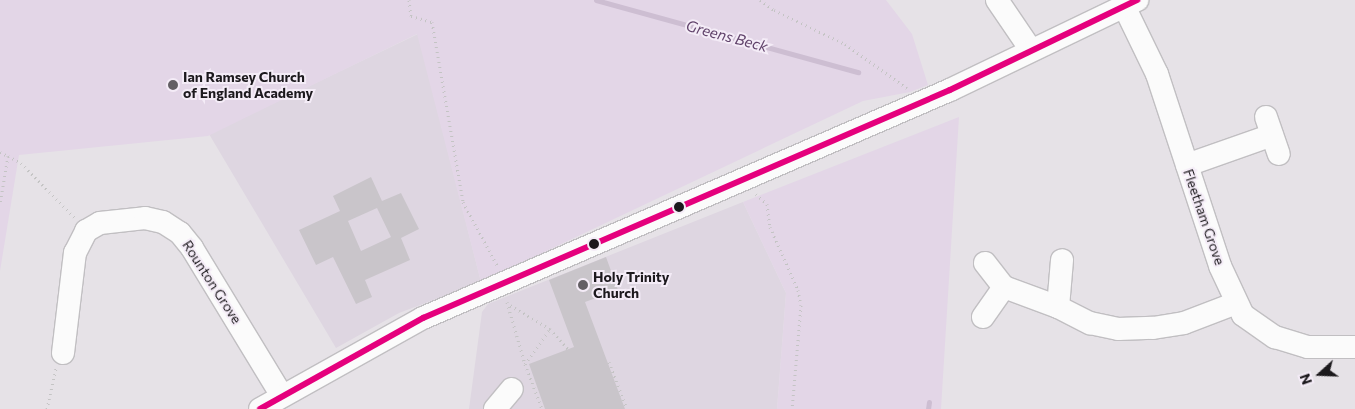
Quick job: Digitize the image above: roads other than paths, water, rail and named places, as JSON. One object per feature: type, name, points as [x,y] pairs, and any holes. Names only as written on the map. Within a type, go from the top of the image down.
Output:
[{"type":"street","points":[[997,0],[1032,50]]},
{"type":"street","points":[[260,409],[423,318],[503,289],[950,90],[1131,3]]},
{"type":"street","name":"Fleetham Grove","points":[[1131,3],[1157,74],[1220,266],[1236,303],[1256,327],[1274,337],[1308,347],[1355,347]]},
{"type":"street","points":[[1186,165],[1272,135]]},
{"type":"street","name":"Rounton Grove","points":[[63,353],[75,253],[86,231],[100,223],[145,218],[163,222],[180,233],[192,248],[282,396]]},
{"type":"street","points":[[1058,307],[1062,260]]},
{"type":"street","points":[[985,263],[1004,287],[1058,307],[1090,323],[1118,329],[1153,328],[1184,322],[1236,303]]},
{"type":"street","points":[[983,317],[1004,287]]},
{"type":"street","points":[[495,409],[512,389]]},
{"type":"waterway","name":"Greens Beck","points":[[596,0],[858,72]]},
{"type":"waterway","name":"Greens Beck","points":[[928,409],[929,402]]},
{"type":"place","name":"Ian Ramsey Church of England Academy","points":[[173,85]]},
{"type":"place","name":"Holy Trinity Church","points":[[583,285]]}]
